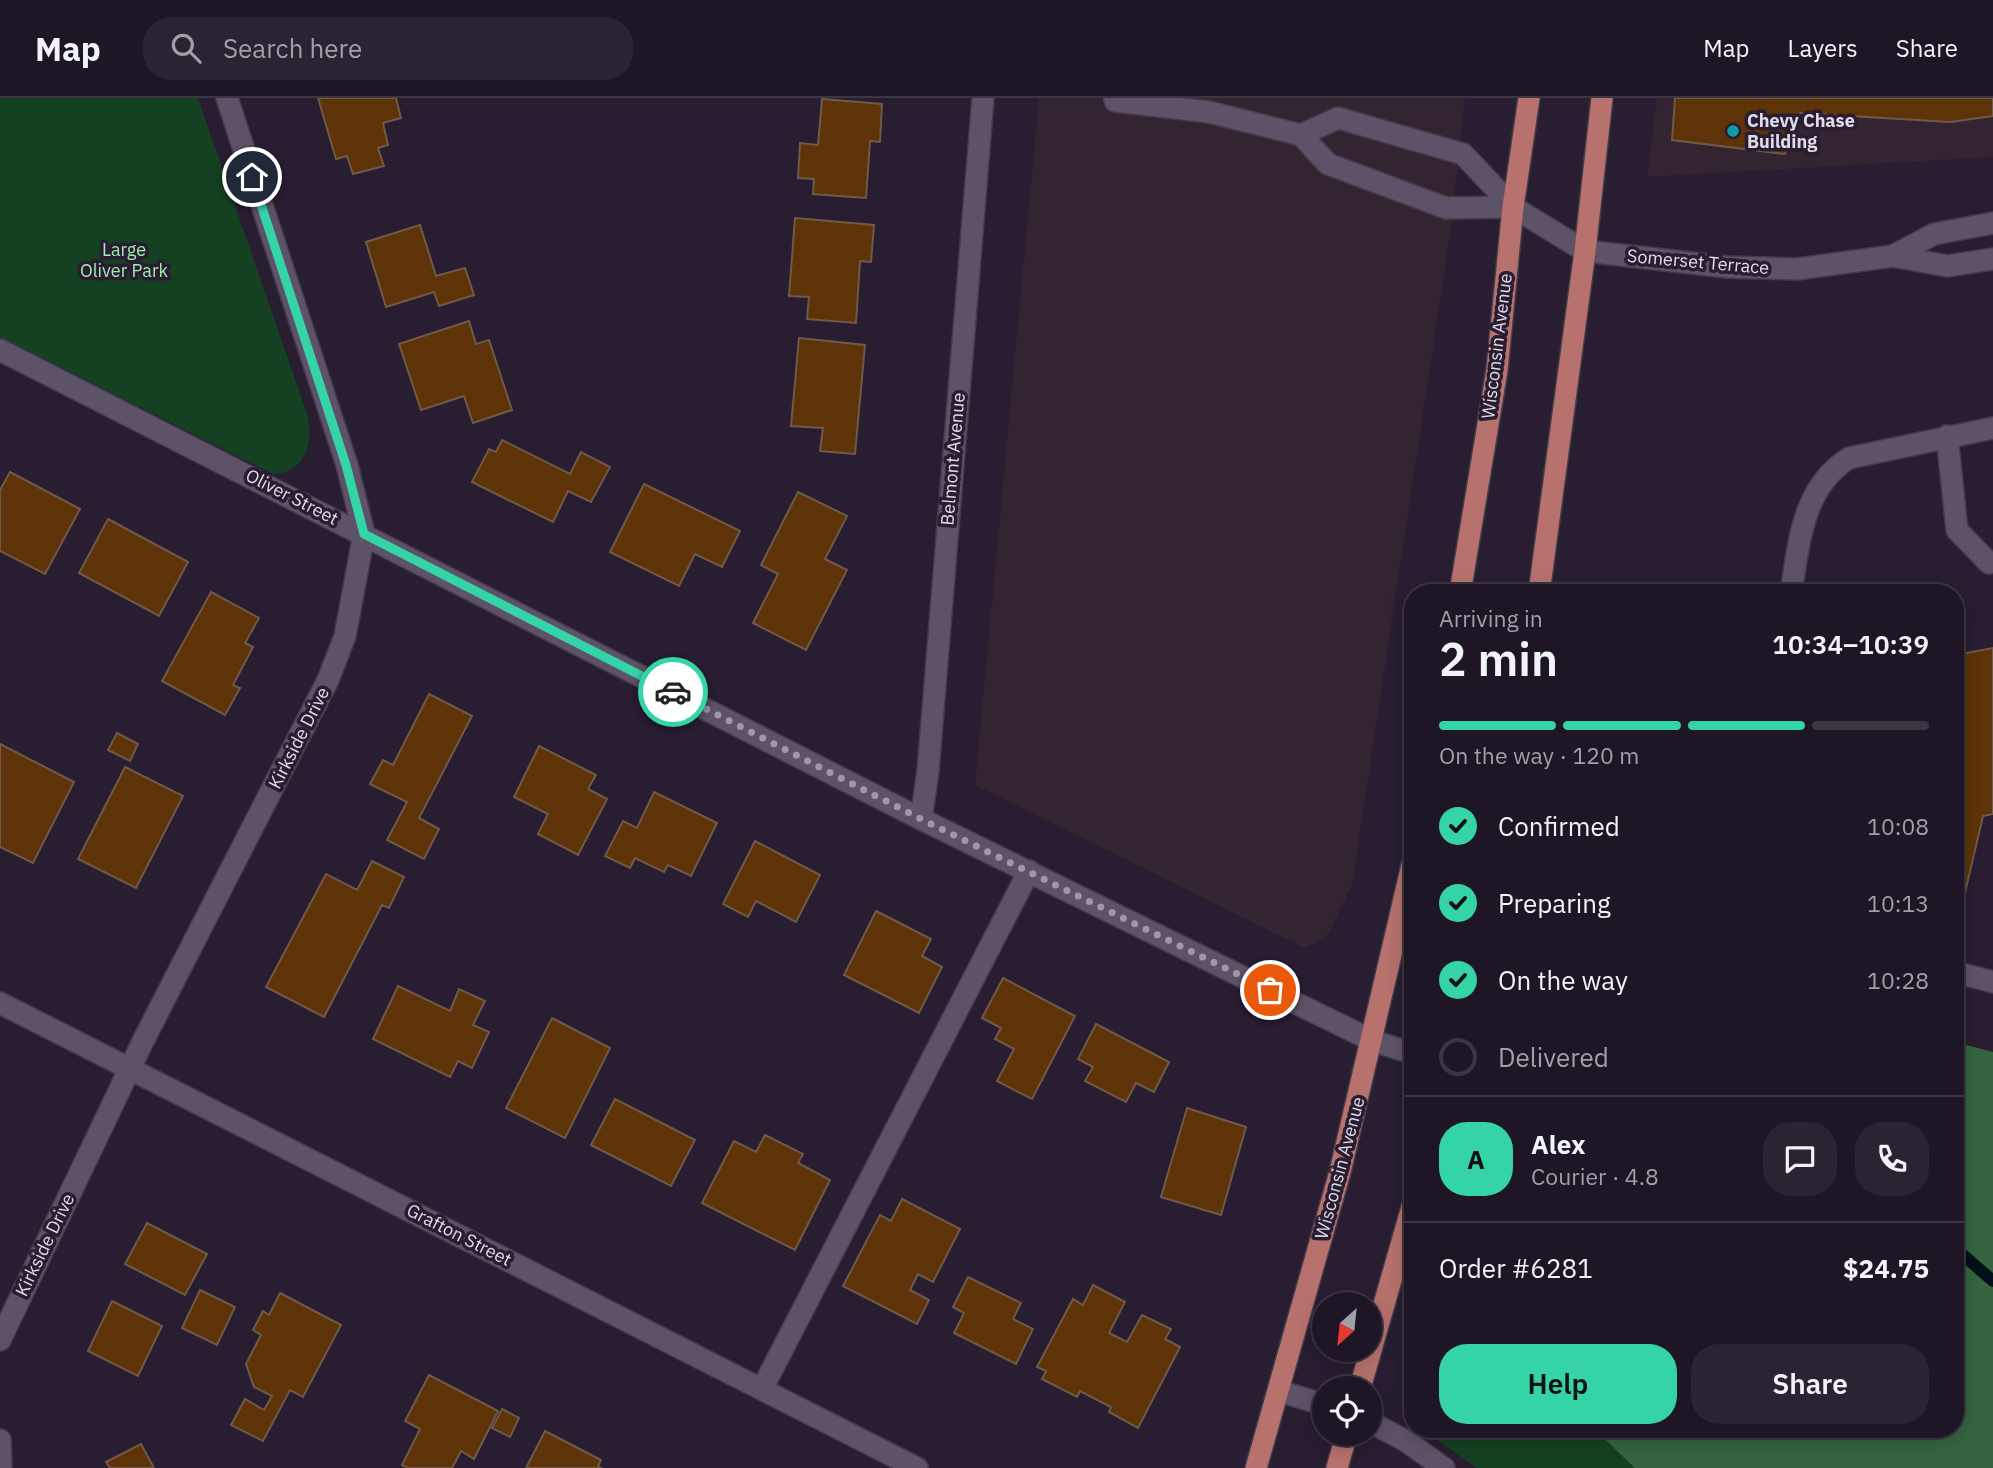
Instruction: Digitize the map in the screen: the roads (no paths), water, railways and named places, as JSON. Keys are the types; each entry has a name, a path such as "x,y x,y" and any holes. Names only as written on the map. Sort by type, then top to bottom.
{"main road":[{"name":"Wisconsin Avenue","path":"1462,584 1497,370 1513,207 1529,98"},
{"path":"1540,584 1585,251 1602,98"},
{"name":"Wisconsin Avenue","path":"1256,1468 1340,1172 1404,900"},
{"path":"1363,1376 1404,1235"},
{"path":"1337,1468 1343,1446"}],"street":[{"name":"Kirkside Drive","path":"0,1340 130,1068 328,680 345,636 364,534 346,465 227,98"},
{"name":"Belmont Avenue","path":"921,819 928,771 983,98"},
{"path":"1115,98 1115,101 1209,112 1301,135 1328,164 1446,208 1513,207"},
{"name":"Somerset Terrace","path":"1301,135 1338,118 1463,154 1513,207 1585,251 1727,267 1797,269 1893,256 1947,266 1993,259"},
{"name":"Somerset Terrace","path":"1893,256 1934,234 1993,223"},
{"name":"Oliver Street","path":"0,350 921,819 1373,1041 1404,1051"},
{"path":"1792,584 1801,529 1811,501 1823,481 1836,467 1849,458 1993,428"},
{"path":"1947,436 1957,530 1989,563"},
{"path":"762,1389 1029,871"},
{"path":"1964,974 1993,982"},
{"name":"Grafton Street","path":"0,1003 917,1468"},
{"path":"1279,1391 1312,1401"},
{"path":"1382,1428 1406,1441 1444,1468"},
{"path":"0,1440 1,1468"}],"waterway":[{"path":"1964,1256 1993,1281"}],"place":[{"name":"Chevy Chase Building","path":"1733,131"}],"park label":[{"name":"Large Oliver Park","path":"124,260"}]}
